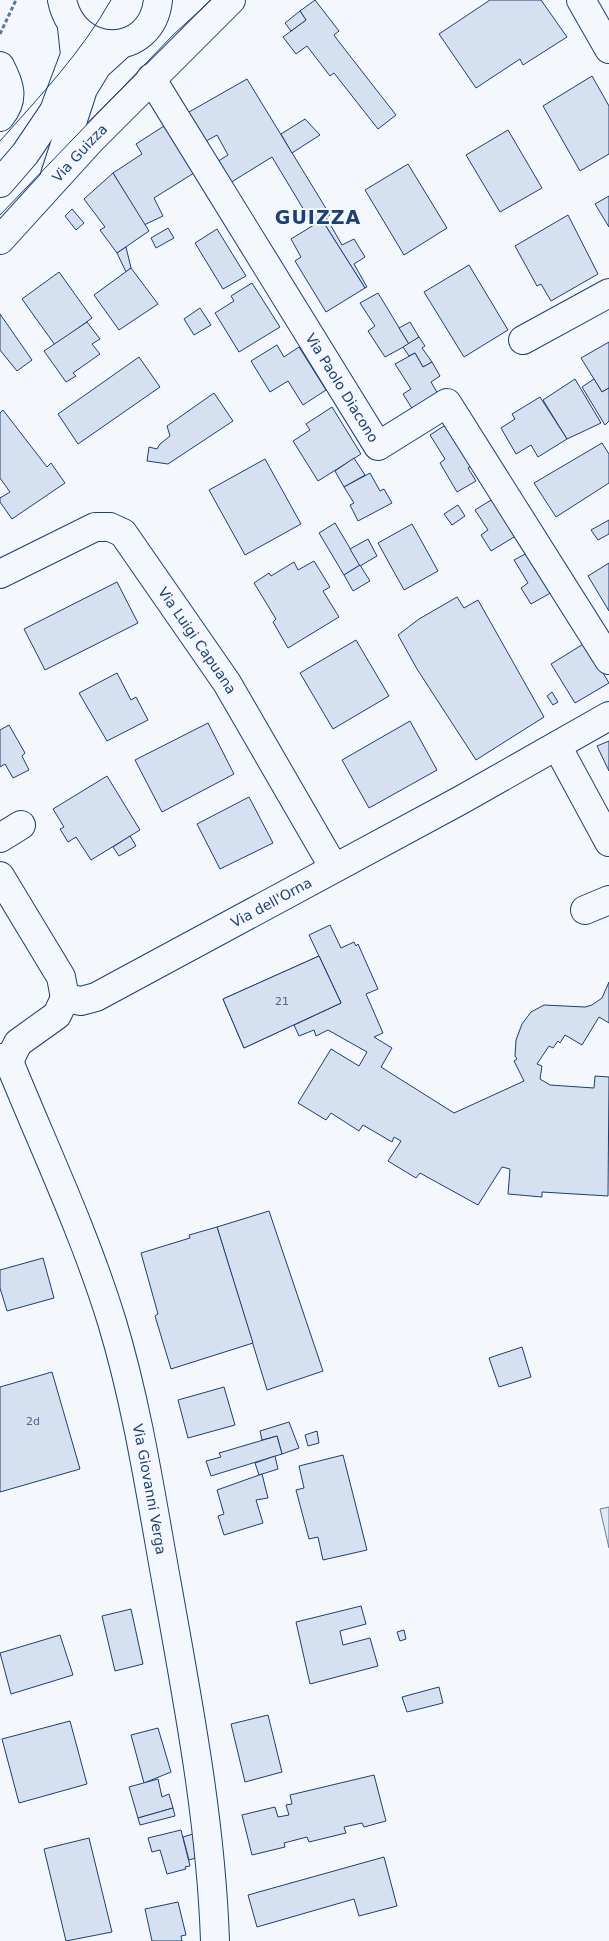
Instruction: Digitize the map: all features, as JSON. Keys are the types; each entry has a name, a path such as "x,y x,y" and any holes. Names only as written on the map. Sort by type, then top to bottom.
{"street":[{"path":"0,182 42,131 54,110 74,55 72,27 65,14 62,0"},
{"path":"54,181 83,89 97,66 128,41 144,31 152,20 158,0"},
{"name":"Via Guizza","path":"0,240 155,73 231,0"},
{"path":"581,0 609,49"},
{"path":"72,27 99,44 145,39 161,46 180,49"},
{"path":"0,66 10,93 5,112"},
{"name":"Via Paolo Diacono","path":"155,73 378,446 447,404 609,660"},
{"path":"524,340 609,292"},
{"name":"Via Luigi Capuana","path":"0,574 95,527 110,527 123,533 227,683 334,868"},
{"name":"Via dell'Orna","path":"65,998 81,1001 96,997 609,716"},
{"path":"557,746 609,842"},
{"path":"0,876 61,977 65,998 58,1015 18,1043 5,1057"},
{"name":"Via Giovanni Verga","path":"5,1057 10,1064 80,1232 109,1313 136,1410 204,1798 213,1883 215,1941"}],"path":[{"path":"0,34 16,0"}],"shaded area":[{"path":"609,1507 609,1548 600,1509"}],"building":[{"path":"315,0 339,31 334,35 336,38 396,115 378,129 334,73 330,76 307,46 296,54 283,37 306,20 300,11"},
{"path":"490,0 541,0 567,37 523,65 520,59 476,88 439,34"},
{"path":"300,11 306,20 291,31 285,23"},
{"path":"592,76 609,106 609,154 580,171 543,106"},
{"path":"247,79 330,215 313,225 272,157 225,186 212,165 228,155 217,135 199,145 182,116"},
{"path":"305,119 320,135 292,153 281,134"},
{"path":"164,126 194,173 154,198 163,216 144,225 113,173 142,154 136,144"},
{"path":"508,130 542,188 500,212 466,155"},
{"path":"408,164 447,228 404,255 365,190"},
{"path":"113,173 149,231 117,253 100,230 105,227 84,199"},
{"path":"609,196 609,227 595,204"},
{"path":"72,209 84,223 76,230 65,216"},
{"path":"568,215 598,274 551,301 541,284 537,286 515,246"},
{"path":"326,217 342,245 354,239 365,257 354,264 367,287 365,288 322,220"},
{"path":"322,220 365,288 326,312 295,261 301,257 291,239"},
{"path":"168,228 174,238 156,248 151,238"},
{"path":"217,229 246,276 223,289 195,243"},
{"path":"126,247 131,268 126,272 117,253"},
{"path":"469,265 508,330 464,357 424,292"},
{"path":"131,268 158,304 119,330 94,295"},
{"path":"59,272 92,318 55,345 22,299"},
{"path":"252,283 280,327 239,352 215,313 234,301 231,296"},
{"path":"378,293 409,344 385,357 368,331 375,326 360,303"},
{"path":"200,308 211,325 194,335 184,319"},
{"path":"0,314 32,360 17,371 0,350"},
{"path":"87,322 100,339 92,344 100,354 73,373 76,376 66,382 44,351"},
{"path":"410,322 419,337 409,344 399,328"},
{"path":"419,337 425,346 422,348 432,362 423,367 415,353 409,356 403,347"},
{"path":"609,342 609,388 602,392 581,358"},
{"path":"277,345 284,357 299,347 326,390 303,405 288,381 270,392 251,361"},
{"path":"415,353 423,367 432,362 440,376 431,382 438,394 413,410 403,394 411,389 395,364"},
{"path":"139,357 160,387 78,444 58,414"},
{"path":"575,379 601,423 567,439 543,400"},
{"path":"594,379 602,392 609,388 609,421 605,425 582,387"},
{"path":"214,393 233,421 168,464 147,461 149,447 157,449 170,436 167,426"},
{"path":"540,397 567,439 538,457 531,445 516,454 501,428 515,419 512,414"},
{"path":"332,407 361,454 318,481 293,441 310,430 306,424"},
{"path":"3,410 47,467 51,463 65,483 12,519 0,502 0,498 10,492 0,478 0,413"},
{"path":"450,422 475,464 468,468 476,481 457,492 440,463 445,459 430,435"},
{"path":"602,443 609,454 609,483 556,517 534,483"},
{"path":"354,458 365,475 344,487 335,471"},
{"path":"265,459 301,524 245,555 209,490"},
{"path":"370,473 380,491 384,489 392,503 358,521 350,505 354,503 344,487"},
{"path":"496,497 519,534 491,551 481,535 488,530 475,510"},
{"path":"458,505 465,516 452,525 444,514"},
{"path":"609,520 609,534 598,540 591,530"},
{"path":"335,523 360,565 344,575 319,533"},
{"path":"412,524 438,571 404,590 378,543"},
{"path":"368,539 377,556 360,566 350,549"},
{"path":"531,551 554,591 531,604 521,588 528,583 514,560"},
{"path":"314,561 330,587 323,591 339,617 288,648 273,622 276,619 254,583 269,573 271,576 294,562 298,570"},
{"path":"609,563 609,611 588,576"},
{"path":"360,565 370,581 353,591 344,575"},
{"path":"117,582 138,623 45,670 24,629"},
{"path":"457,597 464,608 478,600 544,717 476,760 417,669 398,635 419,619"},
{"path":"356,640 389,696 333,729 300,673"},
{"path":"585,643 609,683 575,703 551,664"},
{"path":"117,673 131,700 136,697 148,720 107,741 79,693"},
{"path":"552,692 558,702 553,705 547,696"},
{"path":"410,721 437,770 369,808 342,760"},
{"path":"208,723 234,774 162,812 135,760"},
{"path":"9,725 25,753 22,756 29,770 13,778 5,764 0,767 0,730"},
{"path":"609,741 609,771 597,746"},
{"path":"107,776 140,830 91,860 76,837 68,842 60,829 64,827 53,809"},
{"path":"249,797 273,843 220,869 197,824"},
{"path":"130,836 136,846 119,856 113,847"},
{"path":"330,925 341,948 354,942 356,946 358,944 378,989 366,994 383,1033 374,1037 392,1048 381,1067 454,1113 524,1081 514,1061 517,1059 515,1056 516,1040 522,1024 531,1012 544,1005 585,1007 592,1005 602,998 609,982 609,1023 599,1017 582,1045 565,1035 560,1043 558,1041 553,1048 549,1046 537,1064 542,1066 540,1079 550,1085 594,1088 595,1076 609,1077 608,1196 542,1192 542,1197 508,1194 510,1169 502,1167 478,1205 420,1173 416,1178 388,1161 401,1141 394,1137 392,1142 363,1125 359,1131 331,1113 326,1120 298,1103 331,1049 359,1066 367,1052 328,1030 316,1036 314,1030 299,1036 294,1025 341,1003 309,935"},
{"path":"319,956 341,1003 244,1048 223,999"},
{"path":"319,956 341,1003 244,1048 223,999"},
{"path":"269,1211 323,1371 267,1390 217,1227"},
{"path":"217,1227 253,1343 171,1369 155,1316 158,1314 141,1253 190,1238 189,1235"},
{"path":"43,1258 54,1298 7,1311 0,1288 0,1270"},
{"path":"522,1347 531,1377 499,1387 489,1358"},
{"path":"52,1372 80,1469 0,1492 0,1387"},
{"path":"224,1387 235,1425 188,1438 178,1400"},
{"path":"289,1422 299,1448 282,1454 277,1436 262,1440 260,1431"},
{"path":"317,1431 319,1443 308,1446 305,1435"},
{"path":"277,1436 282,1454 211,1476 206,1461 221,1457 219,1453"},
{"path":"343,1455 367,1550 323,1560 318,1537 309,1539 296,1490 304,1488 299,1466"},
{"path":"275,1456 278,1469 259,1475 255,1463"},
{"path":"262,1474 268,1498 256,1500 263,1523 224,1535 218,1516 224,1514 217,1490"},
{"path":"361,1606 366,1624 340,1631 343,1645 370,1638 378,1666 310,1684 296,1622"},
{"path":"131,1609 143,1664 115,1671 102,1616"},
{"path":"404,1630 406,1639 400,1641 397,1632"},
{"path":"60,1635 73,1675 11,1694 0,1653"},
{"path":"439,1687 443,1703 407,1712 402,1697"},
{"path":"268,1715 282,1772 245,1782 231,1724"},
{"path":"70,1721 87,1784 19,1803 2,1739"},
{"path":"158,1728 171,1772 144,1783 131,1735"},
{"path":"374,1775 386,1821 364,1827 362,1823 344,1827 346,1833 309,1842 307,1837 284,1843 285,1847 252,1855 242,1815 275,1807 278,1817 289,1815 286,1805 292,1804 290,1795"},
{"path":"158,1779 162,1797 169,1794 173,1808 138,1818 129,1787"},
{"path":"173,1808 175,1816 140,1825 138,1818"},
{"path":"181,1830 190,1866 185,1867 186,1869 167,1874 160,1850 152,1852 148,1838"},
{"path":"193,1834 199,1857 189,1860 183,1837"},
{"path":"89,1838 112,1932 66,1941 44,1849"},
{"path":"384,1857 397,1906 359,1916 354,1899 257,1927 248,1895"},
{"path":"178,1902 186,1935 181,1936 182,1941 152,1941 145,1909"}],"tram line":[{"path":"0,141 45,91 73,56 111,0"},
{"path":"0,215 173,35 211,0"}],"district":[{"name":"GUIZZA","path":"318,217"}]}
